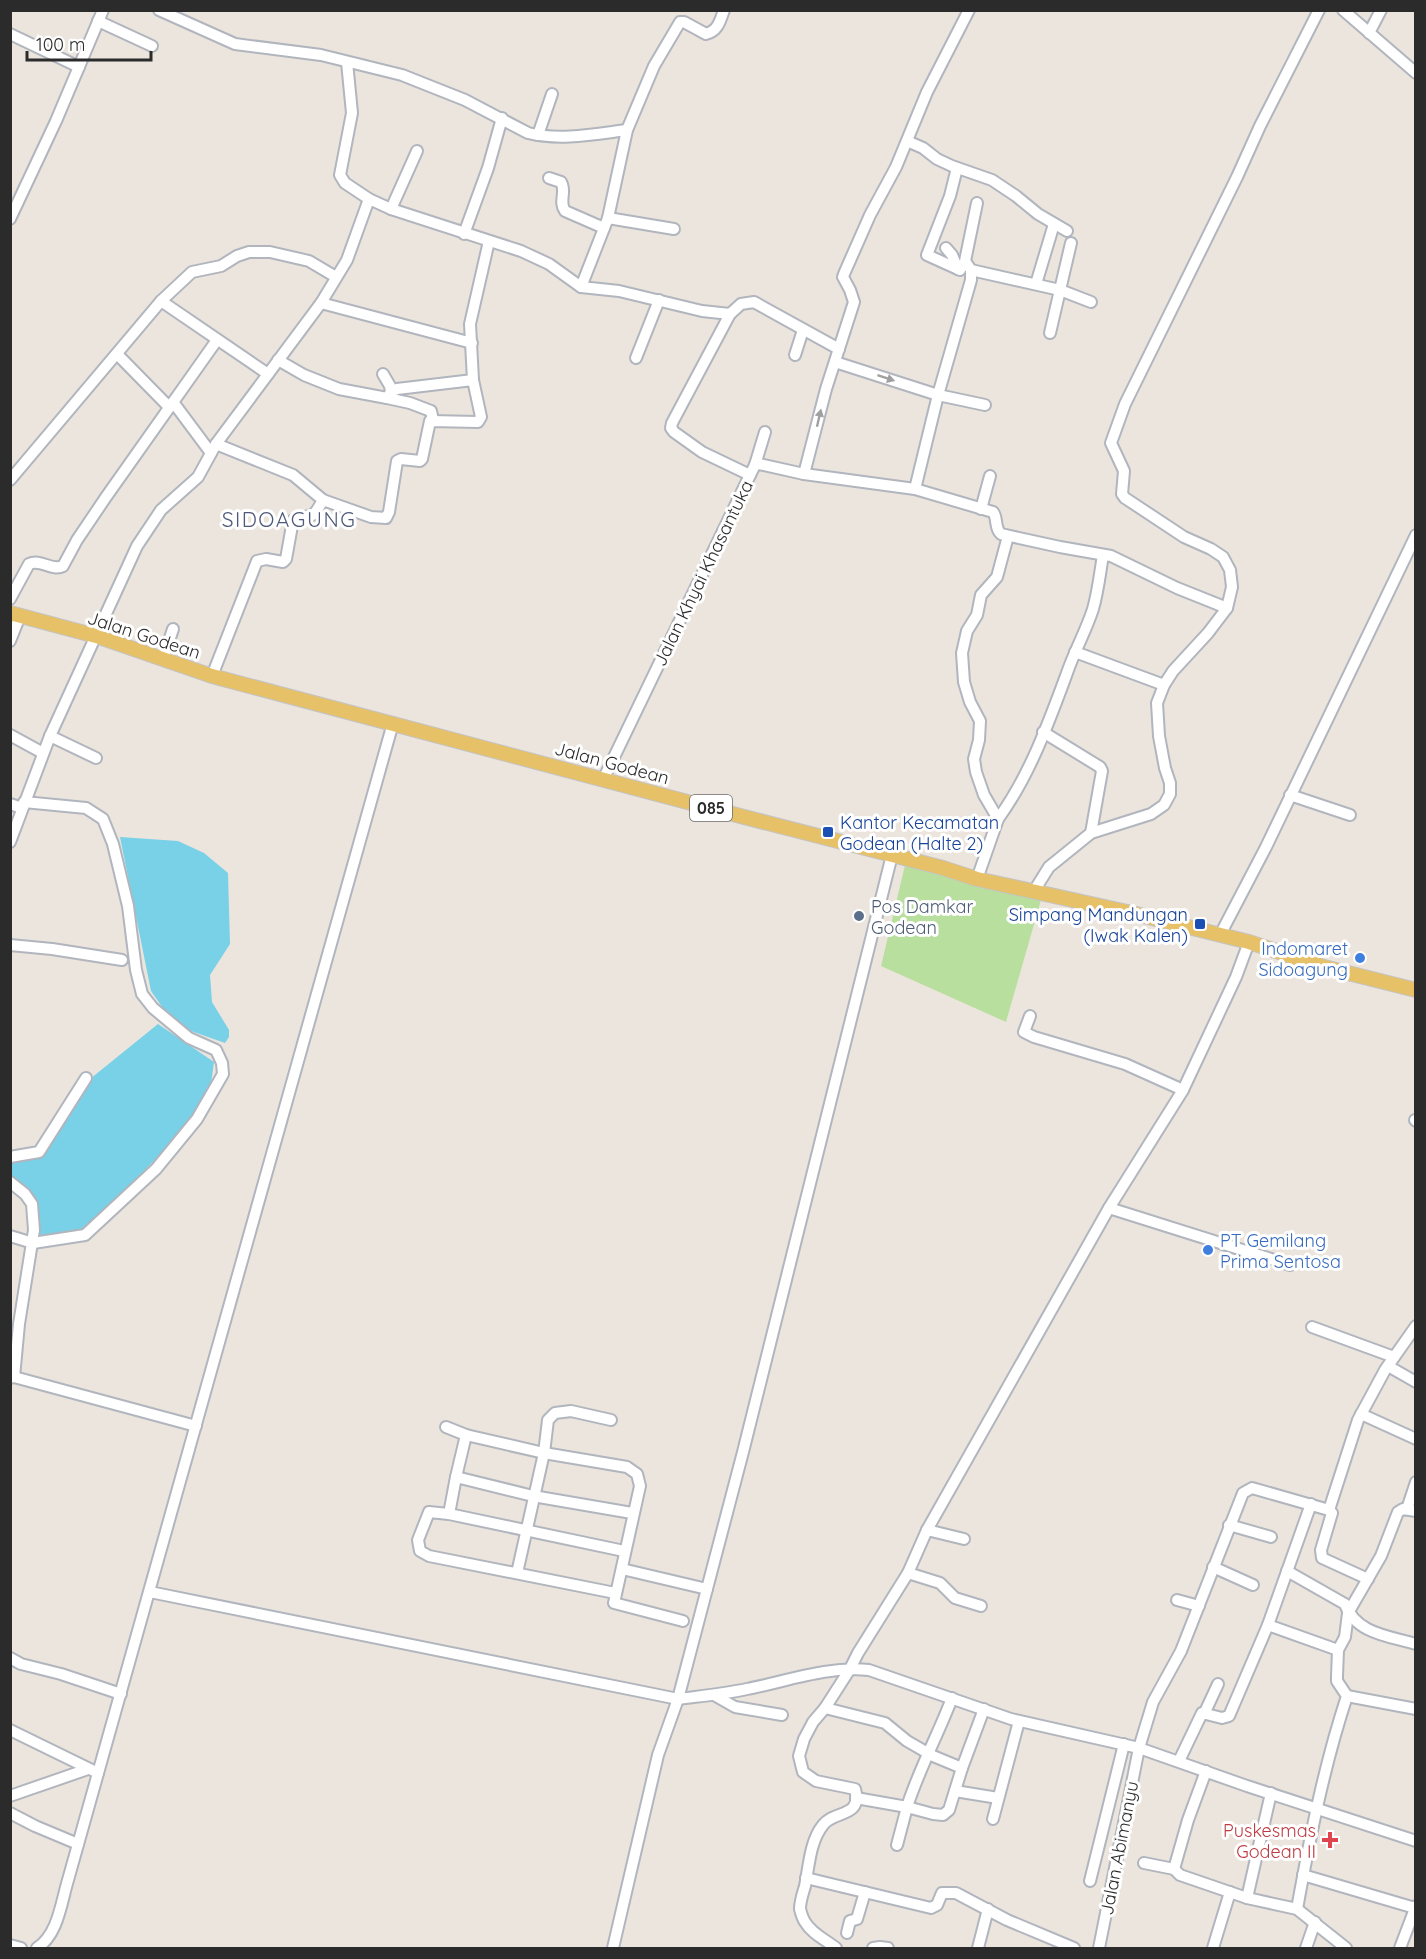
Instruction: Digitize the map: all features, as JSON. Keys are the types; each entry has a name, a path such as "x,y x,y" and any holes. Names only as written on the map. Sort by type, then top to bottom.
{"main road":[{"name":"Jalan Godean","path":"15,614 96,636 212,676 943,868 977,879 1249,942 1324,967 1416,990"}],"street":[{"path":"159,10 235,44 321,55 402,75 465,100 528,133 578,135 627,130"},
{"path":"581,287 606,223 627,130 654,66 678,24 684,22 706,34 718,27 724,10"},
{"path":"804,474 854,302 843,277 844,274 870,215 896,167 927,92 969,10"},
{"path":"1034,891 1049,867 1091,833 1150,814 1164,805 1168,797 1170,783 1165,768 1157,720 1157,703 1164,685 1179,664 1208,633 1227,608 1232,587 1230,570 1223,557 1184,537 1125,498 1122,494 1124,471 1111,446 1125,404 1319,10"},
{"path":"1343,10 1416,73"},
{"path":"1369,33 1381,10"},
{"path":"10,219 56,121 100,16 152,46"},
{"path":"10,34 79,67"},
{"path":"347,62 352,113 340,176 345,183 369,199 391,209 520,251 549,264 581,287 619,291 702,311 730,314"},
{"path":"538,135 552,94"},
{"path":"464,234 488,168 502,118"},
{"path":"907,141 923,148 938,159 997,184 1053,225 1067,231"},
{"path":"391,209 417,151"},
{"path":"957,168 950,196 927,255 958,269 1036,284 1091,302"},
{"path":"549,178 561,182 564,186 561,202 565,211 606,223 674,229"},
{"path":"10,842 50,736 137,546 161,510 198,477 213,449 321,303 347,260 369,199"},
{"path":"915,489 971,272 964,261 977,203"},
{"path":"1036,284 1053,225"},
{"path":"117,354 213,449 293,475 323,500 371,517 386,518 389,512 396,461 401,459 420,461 422,459 428,423 433,420 478,422 482,414 473,380 470,324 489,241"},
{"path":"1050,333 1071,243"},
{"path":"946,248 958,269"},
{"path":"10,480 161,301 192,272 221,266 249,252 270,252 309,261 336,277"},
{"path":"636,358 659,300"},
{"path":"161,301 268,374"},
{"path":"765,432 753,470 702,452 671,428 730,314 741,304 754,302 839,349"},
{"path":"321,303 472,343"},
{"path":"795,355 803,330"},
{"path":"10,599 32,562 36,561 57,569 63,566 77,540 218,340"},
{"path":"278,360 304,375 339,389 389,395 431,411 433,420"},
{"path":"835,362 938,395 985,405"},
{"path":"383,374 390,386 389,395"},
{"path":"389,395 397,389 473,380"},
{"name":"Jalan Khyai Khasantuka","path":"603,780 753,470 762,464 804,474 915,489 981,509"},
{"path":"990,476 981,509 994,513 998,531 1008,536 1111,556 1177,588 1227,608"},
{"path":"212,676 257,561 266,558 283,562 286,559 293,520 309,518 318,510 323,500"},
{"path":"1220,935 1266,847 1416,535"},
{"path":"998,819 984,795 976,771 974,759 979,740 980,721 970,702 964,682 962,653 967,631 977,615 981,595 997,577 1008,536"},
{"path":"977,879 998,819 1008,806 1031,763 1056,704 1092,611 1103,555"},
{"path":"10,641 15,614"},
{"path":"163,659 173,628"},
{"path":"1075,652 1164,685"},
{"path":"37,1948 47,1942 53,1931 78,1844 93,1771 121,1694 393,723"},
{"path":"1043,732 1100,766 1102,771 1091,833"},
{"path":"10,735 43,753"},
{"path":"50,736 96,758"},
{"path":"1290,795 1350,815"},
{"path":"10,804 87,808 104,819 113,844 128,906 136,970 142,994 153,1008 189,1038 216,1050 222,1063 223,1074 197,1119 156,1169 85,1235 33,1243 10,1236"},
{"path":"613,1948 658,1755 678,1699 743,1452 892,855"},
{"path":"836,1948 813,1932 804,1921 800,1910 817,1832 825,1822 850,1811 856,1803 855,1789 816,1781 803,1772 799,1756 804,1739 813,1722 825,1708 850,1669 908,1573 927,1530 1110,1208 1183,1090 1236,977 1249,942"},
{"path":"10,945 122,960"},
{"path":"1030,1016 1024,1032 1034,1037 1125,1064 1183,1090"},
{"path":"10,1157 39,1152 86,1078"},
{"path":"10,1182 25,1194 32,1204 33,1243 15,1323 12,1378 196,1426"},
{"path":"1110,1208 1290,1265"},
{"path":"1368,1579 1322,1558 1321,1550 1332,1513 1329,1510 1361,1414 1391,1361 1416,1326"},
{"path":"1312,1327 1391,1361 1416,1382"},
{"path":"517,1573 544,1453 548,1420 555,1413 571,1411 611,1420"},
{"path":"1361,1414 1416,1439"},
{"path":"446,1428 466,1435 544,1453 627,1467 637,1474 640,1486 614,1603 683,1621"},
{"path":"449,1514 466,1435"},
{"path":"456,1477 533,1496 633,1513"},
{"path":"1416,1482 1412,1510 1403,1509 1398,1512 1381,1556 1348,1613 1345,1637 1338,1650 1337,1681 1347,1696 1416,1708"},
{"name":"Jalan Abimanyu","path":"1099,1948 1139,1748 1153,1702 1181,1651 1243,1492 1252,1488 1329,1510"},
{"path":"1205,1712 1222,1718 1229,1716 1268,1625 1311,1504"},
{"path":"615,1593 429,1556 420,1551 418,1540 429,1512 449,1514 624,1551"},
{"path":"1229,1524 1271,1537"},
{"path":"927,1530 964,1539"},
{"path":"1213,1567 1253,1585"},
{"path":"622,1569 707,1589"},
{"path":"1287,1571 1345,1604 1348,1613 1357,1623 1371,1632 1416,1644"},
{"path":"908,1573 940,1583 955,1598 981,1606"},
{"path":"150,1592 678,1699 714,1695 825,1671 869,1670 1019,1721 1139,1748 1416,1841"},
{"path":"1177,1600 1199,1606"},
{"path":"1268,1625 1338,1650"},
{"path":"10,1658 21,1664 61,1674 121,1694"},
{"path":"1179,1761 1218,1684"},
{"path":"714,1695 735,1707 783,1715"},
{"path":"1297,1909 1316,1808 1333,1737 1347,1696"},
{"path":"897,1845 907,1807 952,1698"},
{"path":"825,1708 885,1723 928,1753 962,1768"},
{"path":"856,1798 943,1815 949,1810 984,1709"},
{"path":"993,1819 1019,1721"},
{"path":"10,1730 93,1771"},
{"path":"1090,1881 1124,1744"},
{"path":"10,1796 93,1771"},
{"path":"1174,1869 1188,1820 1206,1771"},
{"path":"955,1791 998,1798"},
{"path":"1247,1898 1271,1793"},
{"path":"10,1813 78,1844"},
{"path":"1144,1863 1174,1869 1180,1875 1247,1898 1297,1909 1346,1948"},
{"path":"1303,1875 1415,1907 1400,1948"},
{"path":"806,1878 931,1908 937,1905 942,1893 956,1893 1006,1920 1074,1948"},
{"path":"847,1933 850,1921 857,1919 859,1915 865,1892"},
{"path":"1212,1948 1230,1892"},
{"path":"978,1948 988,1909"},
{"path":"1306,1948 1315,1922"},
{"path":"10,1945 21,1948"},
{"path":"873,1948 888,1948"}],"green space":[{"path":"905,865 1041,900 1006,1022 881,966"}],"water":[{"path":"120,837 178,841 204,853 228,873 230,944 210,975 212,1002 229,1030 229,1037 225,1043 188,1030 165,1011 151,991"},
{"path":"158,1024 214,1062 211,1084 187,1127 83,1233 39,1239 37,1202 28,1190 11,1176 10,1163 33,1158 47,1151 75,1099 90,1079"}],"place":[{"name":"Kantor Kecamatan Godean (Halte 2)","path":"828,832"},
{"name":"Pos Damkar Godean","path":"859,916"},
{"name":"Simpang Mandungan (Iwak Kalen)","path":"1200,924"},
{"name":"Indomaret Sidoagung","path":"1360,958"},
{"name":"PT Gemilang Prima Sentosa","path":"1208,1250"},
{"name":"Puskesmas Godean II","path":"1330,1840"}],"district":[{"name":"SIDOAGUNG","path":"289,519"}]}
